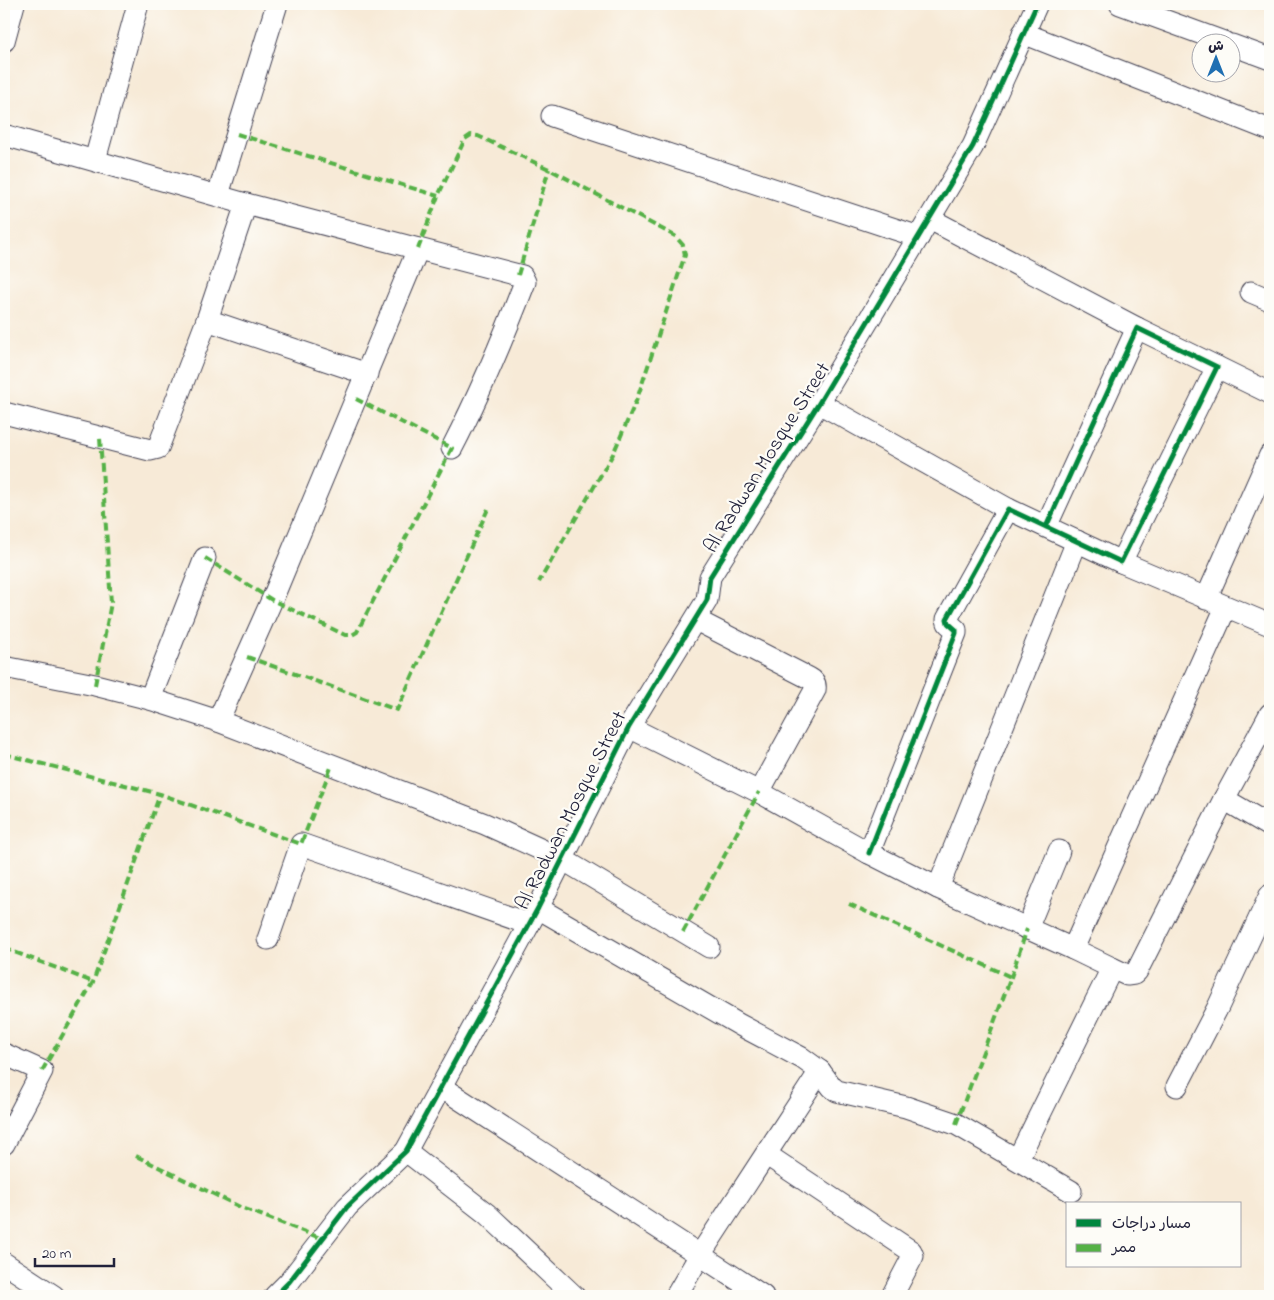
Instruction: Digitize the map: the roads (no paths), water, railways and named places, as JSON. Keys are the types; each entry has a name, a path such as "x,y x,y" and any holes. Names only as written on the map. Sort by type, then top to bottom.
{"street":[{"path":"4,40 14,4"},
{"path":"94,160 138,4"},
{"path":"218,195 277,4"},
{"name":"Al Radwan Mosque Street","path":"275,1296 289,1282 347,1207 406,1151 534,916 629,727 709,596 708,586 710,577 819,403 973,146 1036,4"},
{"path":"1120,4 1197,32"},
{"path":"1024,33 1270,130"},
{"path":"1242,49 1270,59"},
{"path":"552,116 925,228 1270,393"},
{"path":"4,135 246,204 518,275 524,279 525,282 501,344 476,401 452,448"},
{"path":"4,413 150,450 158,448 206,320 246,204"},
{"path":"218,721 272,600 418,249"},
{"path":"1251,292 1270,300"},
{"path":"206,320 367,374"},
{"path":"1046,527 1137,328"},
{"path":"1121,562 1217,368"},
{"path":"819,403 1008,509 1121,562 1270,625"},
{"path":"1206,599 1270,455"},
{"path":"869,853 956,633 956,630 947,622 947,619 1008,509"},
{"path":"938,888 1077,541"},
{"path":"150,699 205,558"},
{"path":"1073,949 1226,607"},
{"path":"696,620 809,678 816,685 760,792"},
{"path":"4,667 94,685 150,699 218,721 485,824 562,859 709,947"},
{"path":"629,727 760,792 869,853 938,888 1130,975 1137,972 1270,714"},
{"path":"1224,800 1270,826"},
{"path":"268,939 301,844 534,916 802,1058 820,1071 832,1088 906,1107 956,1124 1071,1191"},
{"path":"1027,929 1059,851"},
{"path":"1177,1086 1218,1007 1270,895"},
{"path":"1018,1159 1112,968"},
{"path":"4,1054 42,1071 4,1144"},
{"path":"676,1296 700,1255 820,1071"},
{"path":"441,1087 763,1296"},
{"path":"406,1151 487,1214 574,1296"},
{"path":"767,1155 913,1253 912,1259 892,1296"},
{"path":"4,1263 54,1296"}]}
